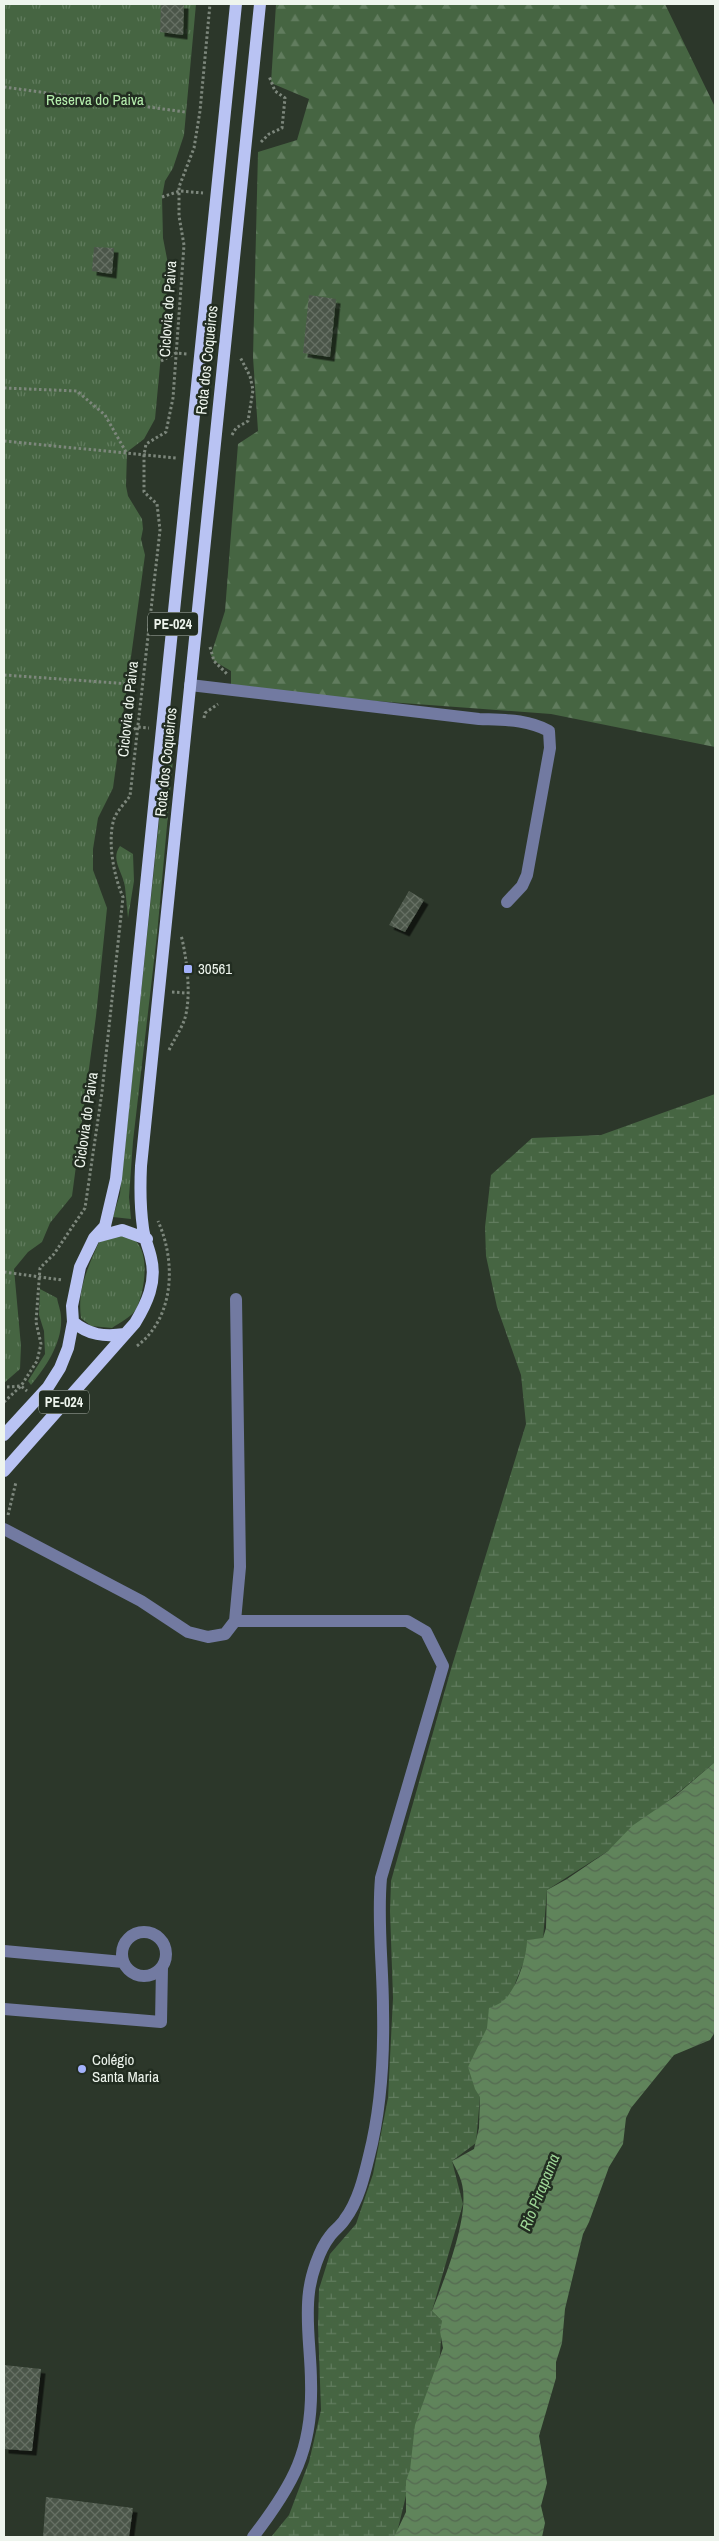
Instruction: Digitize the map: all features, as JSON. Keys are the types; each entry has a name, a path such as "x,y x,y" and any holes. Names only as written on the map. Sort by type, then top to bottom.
{"main road":[{"name":"Rota dos Coqueiros","path":"4,1435 48,1387 60,1368 68,1348 73,1322 72,1306 80,1267 94,1238 105,1226 116,1179 191,460 236,4"},
{"name":"Rota dos Coqueiros","path":"4,1471 125,1334 147,1304 152,1283 152,1260 143,1230 140,1200 141,1166 260,4"},
{"path":"94,1238 122,1230 146,1239"},
{"path":"73,1322 94,1334 108,1337 125,1334"}],"street":[{"path":"190,685 479,719 521,721 537,724 550,731 550,748 527,875 522,886 507,902"},
{"path":"4,1529 141,1601 188,1632 208,1638 225,1634 235,1621 240,1568 236,1299"},
{"path":"235,1621 407,1621 426,1632 443,1666 381,1878 378,1904 382,2034 379,2107 370,2156 356,2198 345,2220 330,2235 322,2247 309,2290 307,2323 311,2383 310,2423 299,2467 284,2497 253,2537"},
{"path":"4,2009 161,2022 162,1967 165,1961 165,1947 162,1940 151,1932 136,1933 130,1936 122,1948 123,1962 126,1968 137,1976 151,1975 162,1967"},
{"path":"4,1951 123,1962"}],"path":[{"name":"Ciclovia do Paiva","path":"37,1277 40,1268 54,1254 85,1208 102,1092 123,897 114,877 112,854 114,819 130,796 160,530 157,504 144,492 144,455 146,444 166,432 173,398 184,245 179,216 180,190 194,148 199,120 210,4"},
{"path":"4,88 185,112"},
{"path":"162,197 180,190 216,195"},
{"path":"4,388 77,390 105,415 126,452"},
{"path":"4,440 191,460"},
{"path":"4,676 130,684"},
{"path":"4,1272 78,1283"},
{"path":"4,1402 21,1386 37,1361 40,1344 36,1322 37,1277"}],"green space":[{"name":"Reserva do Paiva","path":"4,4 196,4 184,135 173,168 165,181 162,197 163,238 169,269 155,419 144,439 127,452 126,486 128,496 142,519 141,539 145,555 113,788 98,818 93,849 93,870 107,908 96,1016 72,1196 50,1223 42,1242 28,1252 14,1269 21,1346 20,1369 4,1383"},
{"path":"276,4 665,4 715,107 715,747 551,714 242,691 231,684 231,671 214,661 211,655 225,611 238,444 258,431 253,357 258,152 297,140 309,99 271,83"},
{"path":"168,735 175,738 157,935 133,1141 129,1197 131,1219 113,1217 120,1194"},
{"path":"120,846 133,854 134,881 128,918 125,887 116,856"},
{"path":"715,1094 715,1762 608,1851 547,1890 543,1939 527,1940 527,1954 516,1981 480,2097 476,2143 452,2161 463,2204 432,2311 442,2321 440,2355 396,2537 271,2537 289,2515 309,2462 321,2410 318,2326 319,2289 330,2254 356,2224 373,2174 388,2098 393,1998 390,1911 391,1881 451,1669 526,1424 521,1375 497,1307 486,1256 485,1227 491,1175 532,1138 601,1135"},
{"path":"115,1235 130,1237 137,1242 141,1250 145,1270 142,1292 136,1309 126,1319 112,1328 91,1326 81,1318 80,1308 84,1279 99,1242"},
{"path":"40,1289 57,1298 61,1315 61,1326 52,1354 31,1385 28,1381 45,1354 44,1331 39,1315"}],"water":[{"name":"Rio Pirapama","path":"715,1762 715,2032 710,2040 674,2055 631,2108 626,2118 623,2144 609,2167 583,2234 565,2309 562,2343 556,2362 556,2378 539,2436 547,2483 541,2506 545,2523 542,2537 394,2537 406,2512 406,2481 410,2470 415,2425 443,2348 440,2331 442,2321 432,2311 454,2252 462,2219 463,2204 462,2182 452,2161 474,2149 479,2128 480,2097 475,2089 468,2067 487,2028 489,2008 502,2001 513,1988 523,1963 527,1940 543,1938 546,1928 547,1890 567,1879 608,1851 632,1826 674,1797"}],"building":[{"path":"161,4 184,4 183,35 160,32"},
{"path":"94,247 114,248 112,274 92,271"},
{"path":"309,295 336,299 330,357 303,353"},
{"path":"409,891 424,900 405,932 389,925"},
{"path":"4,2365 41,2369 32,2451 4,2449"},
{"path":"46,2497 133,2508 129,2537 43,2537"}],"place":[{"name":"30561","path":"188,969"},
{"name":"Colégio Santa Maria","path":"82,2069"}]}
